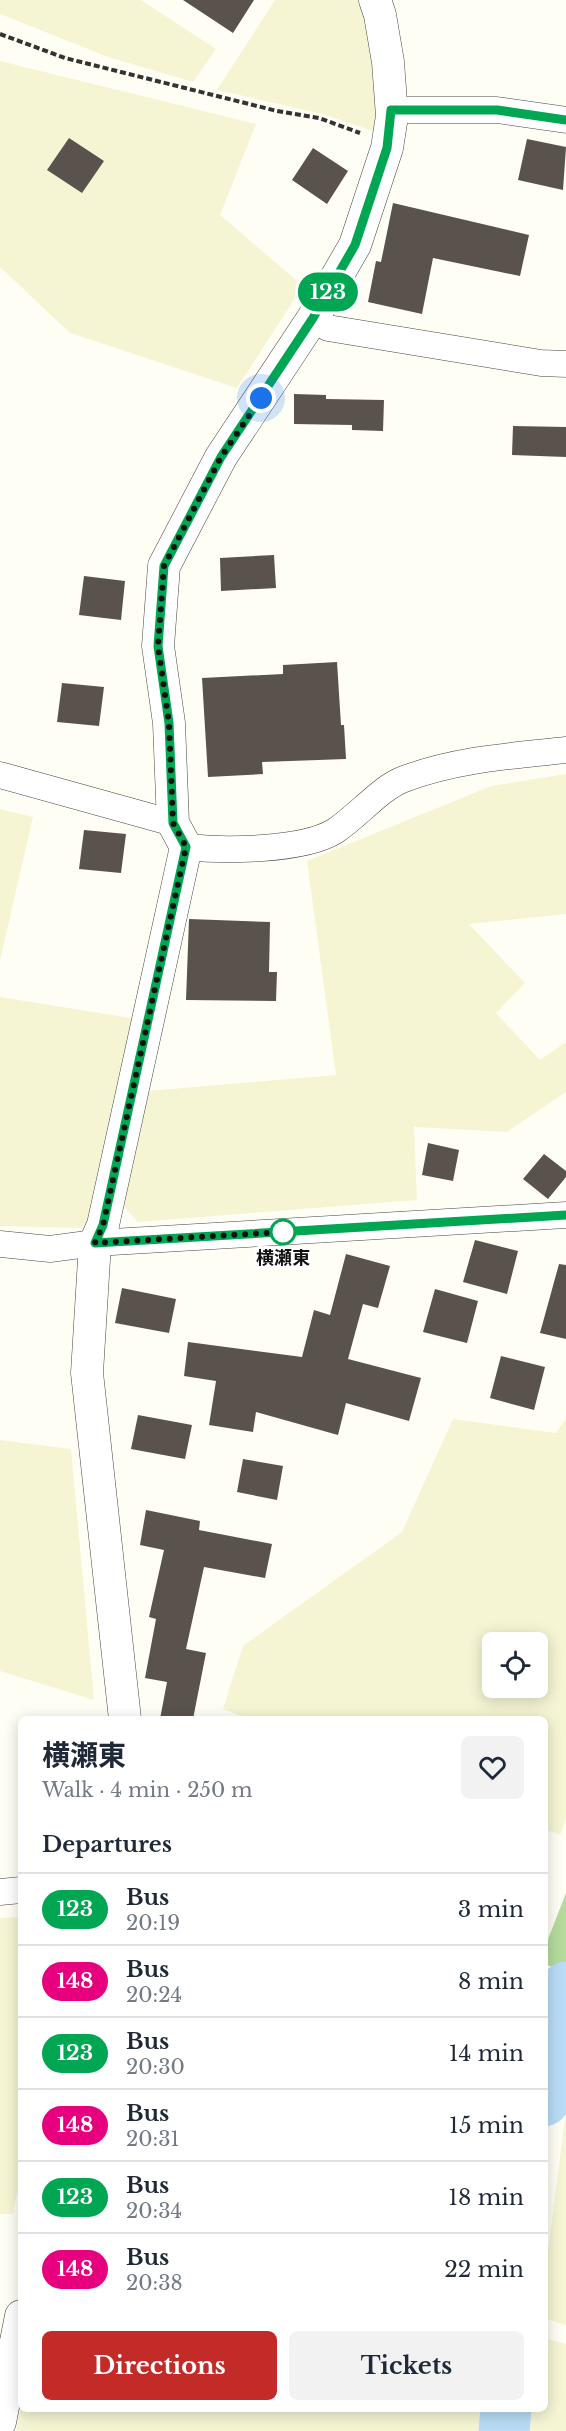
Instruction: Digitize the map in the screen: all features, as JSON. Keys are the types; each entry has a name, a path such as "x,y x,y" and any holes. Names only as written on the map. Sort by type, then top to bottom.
{"street":[{"path":"125,1716 87,1373 95,1243 103,1225 180,835 169,723 158,646 164,566 221,457 313,318 355,245 387,142 391,110 388,62 380,15 375,0"},
{"path":"391,110 497,110 566,120"},
{"path":"313,318 328,328 541,363 566,363"},
{"path":"0,775 180,835 214,850 297,844 333,833 402,780 460,762 566,750"},
{"path":"0,1244 50,1249 95,1243 566,1215"},
{"path":"0,1892 18,1890"},
{"path":"0,2422 18,2331"}],"path":[{"path":"0,34 65,58 277,111 319,118 387,142"}],"green space":[{"path":"0,0 141,0 216,49 193,82 108,57 0,14"},
{"path":"275,0 358,0 372,40 378,113 375,132 323,114 217,90"},
{"path":"0,61 256,124 220,215 303,286 237,388 70,333 0,267"},
{"path":"566,774 566,914 469,924 525,983 496,1013 540,1060 566,1042 566,1092 507,1132 414,1127 417,1200 138,1222 119,1201 148,1091 336,1075 307,861 491,786"},
{"path":"0,809 33,817 0,961"},
{"path":"0,997 137,1019 89,1220 81,1228 0,1226"},
{"path":"566,1418 566,1819 560,1835 548,1830 548,1716 241,1716 223,1709 243,1646 402,1532 453,1419 556,1433"},
{"path":"0,1440 71,1449 94,1700 0,1671"},
{"path":"566,1893 566,1973 548,1965 548,1939"},
{"path":"18,1917 18,2188 13,2214 0,2214 0,1918"},
{"path":"566,2111 566,2325 548,2319 548,2251"},
{"path":"548,2339 566,2344 566,2431 526,2431 528,2412 548,2412"},
{"path":"20,2412 483,2412 482,2431 16,2431"}],"building":[{"path":"183,0 254,0 233,33"},
{"path":"69,138 104,161 82,193 47,170"},
{"path":"527,139 566,147 563,190 518,180"},
{"path":"313,148 348,171 327,204 292,180"},
{"path":"393,203 529,235 520,276 433,258 422,314 368,302 376,261 381,262"},
{"path":"294,394 326,395 326,399 384,400 383,431 352,430 352,425 294,424"},
{"path":"513,426 566,427 566,457 512,455"},
{"path":"274,555 276,588 221,591 220,558"},
{"path":"84,576 125,581 121,620 79,615"},
{"path":"337,662 341,725 344,725 346,759 262,762 263,774 208,777 202,678 283,674 283,665"},
{"path":"62,683 104,687 99,726 57,722"},
{"path":"84,830 126,834 121,873 79,869"},
{"path":"189,919 270,922 269,972 277,972 276,1001 186,1000"},
{"path":"428,1143 459,1150 453,1181 422,1175"},
{"path":"544,1154 566,1171 566,1177 548,1199 523,1179"},
{"path":"475,1240 518,1251 507,1294 463,1282"},
{"path":"346,1254 390,1266 378,1308 363,1304 348,1359 421,1378 409,1421 346,1403 338,1435 256,1412 253,1432 209,1425 216,1381 184,1376 188,1342 302,1357 314,1310 330,1315"},
{"path":"559,1264 566,1265 566,1339 540,1333"},
{"path":"122,1288 176,1299 169,1333 115,1323"},
{"path":"435,1289 478,1301 467,1343 423,1332"},
{"path":"501,1356 545,1367 534,1410 490,1398"},
{"path":"138,1415 192,1425 185,1459 131,1449"},
{"path":"243,1459 283,1466 277,1500 237,1492"},
{"path":"146,1510 200,1521 199,1530 272,1544 265,1578 204,1567 186,1649 206,1653 194,1716 161,1716 167,1682 145,1678 156,1619 149,1617 164,1550 140,1545"}],"waterway":[{"path":"548,2080 566,1987"},
{"path":"504,2431 506,2412"}],"bus line":[{"name":"123","path":"566,120 497,110 391,110 387,148 355,245 313,318 221,457 164,566 158,646 169,723 173,823 186,847 103,1225 95,1243 566,1215"}],"place":[{"name":"横瀬東","path":"283,1232"}],"route":[{"path":"261,398 221,457 164,566 158,646 169,723 173,823 186,847 103,1225 95,1243 283,1232"}]}
